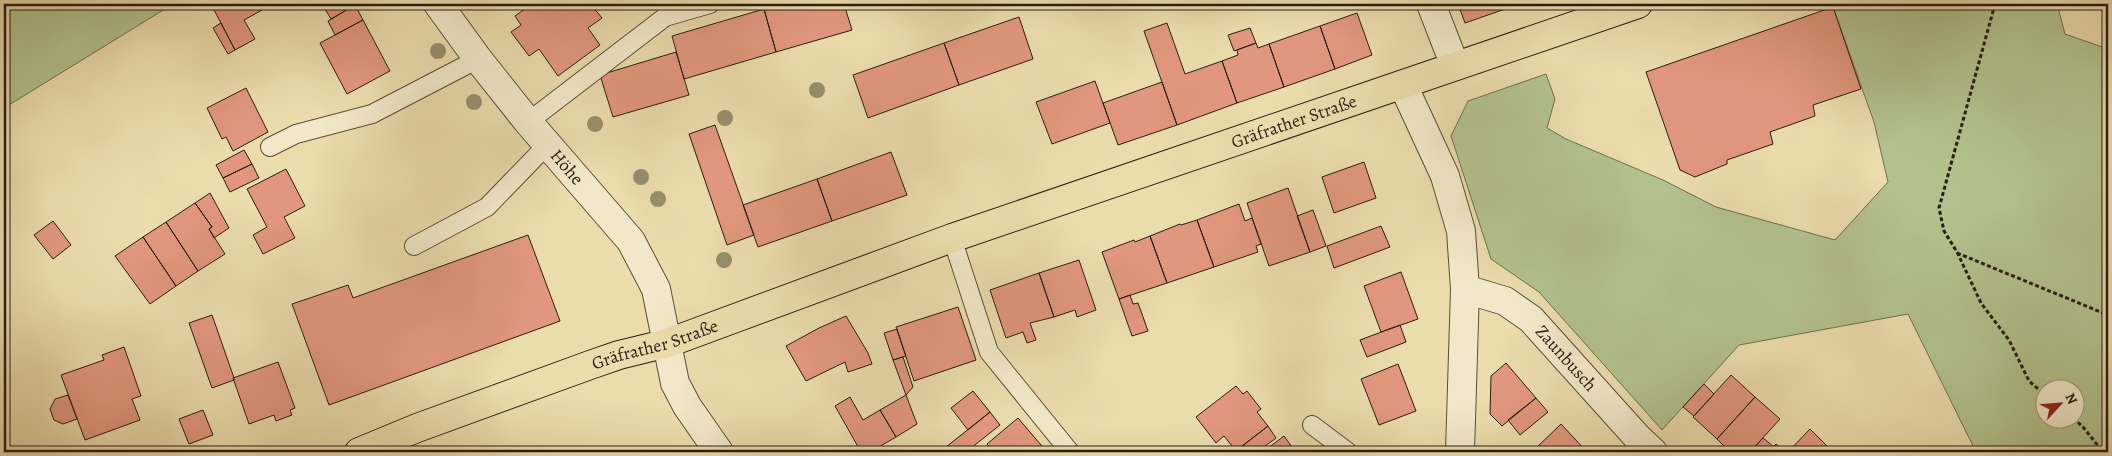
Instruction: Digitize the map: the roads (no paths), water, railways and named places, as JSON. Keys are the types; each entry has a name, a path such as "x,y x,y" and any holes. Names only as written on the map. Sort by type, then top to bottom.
{"main road":[{"name":"Gräfrather Straße","path":"359,452 528,387 619,355 668,343 952,238 1638,4"}],"street":[{"name":"Höhe","path":"438,4 478,59 528,122 631,241 656,289 675,383 687,406 719,452"},
{"path":"1431,4 1455,66"},
{"path":"1403,84 1445,176 1461,231 1465,289 1460,452"},
{"name":"Zaunbusch","path":"1465,289 1505,301 1531,319 1638,438 1653,452"}],"lane":[{"path":"528,122 665,17 710,4"},
{"path":"270,146 296,134 372,114 478,59"},
{"path":"414,246 487,207 548,144"},
{"path":"952,238 989,352 1070,452"},
{"path":"1312,426 1348,452"}]}
